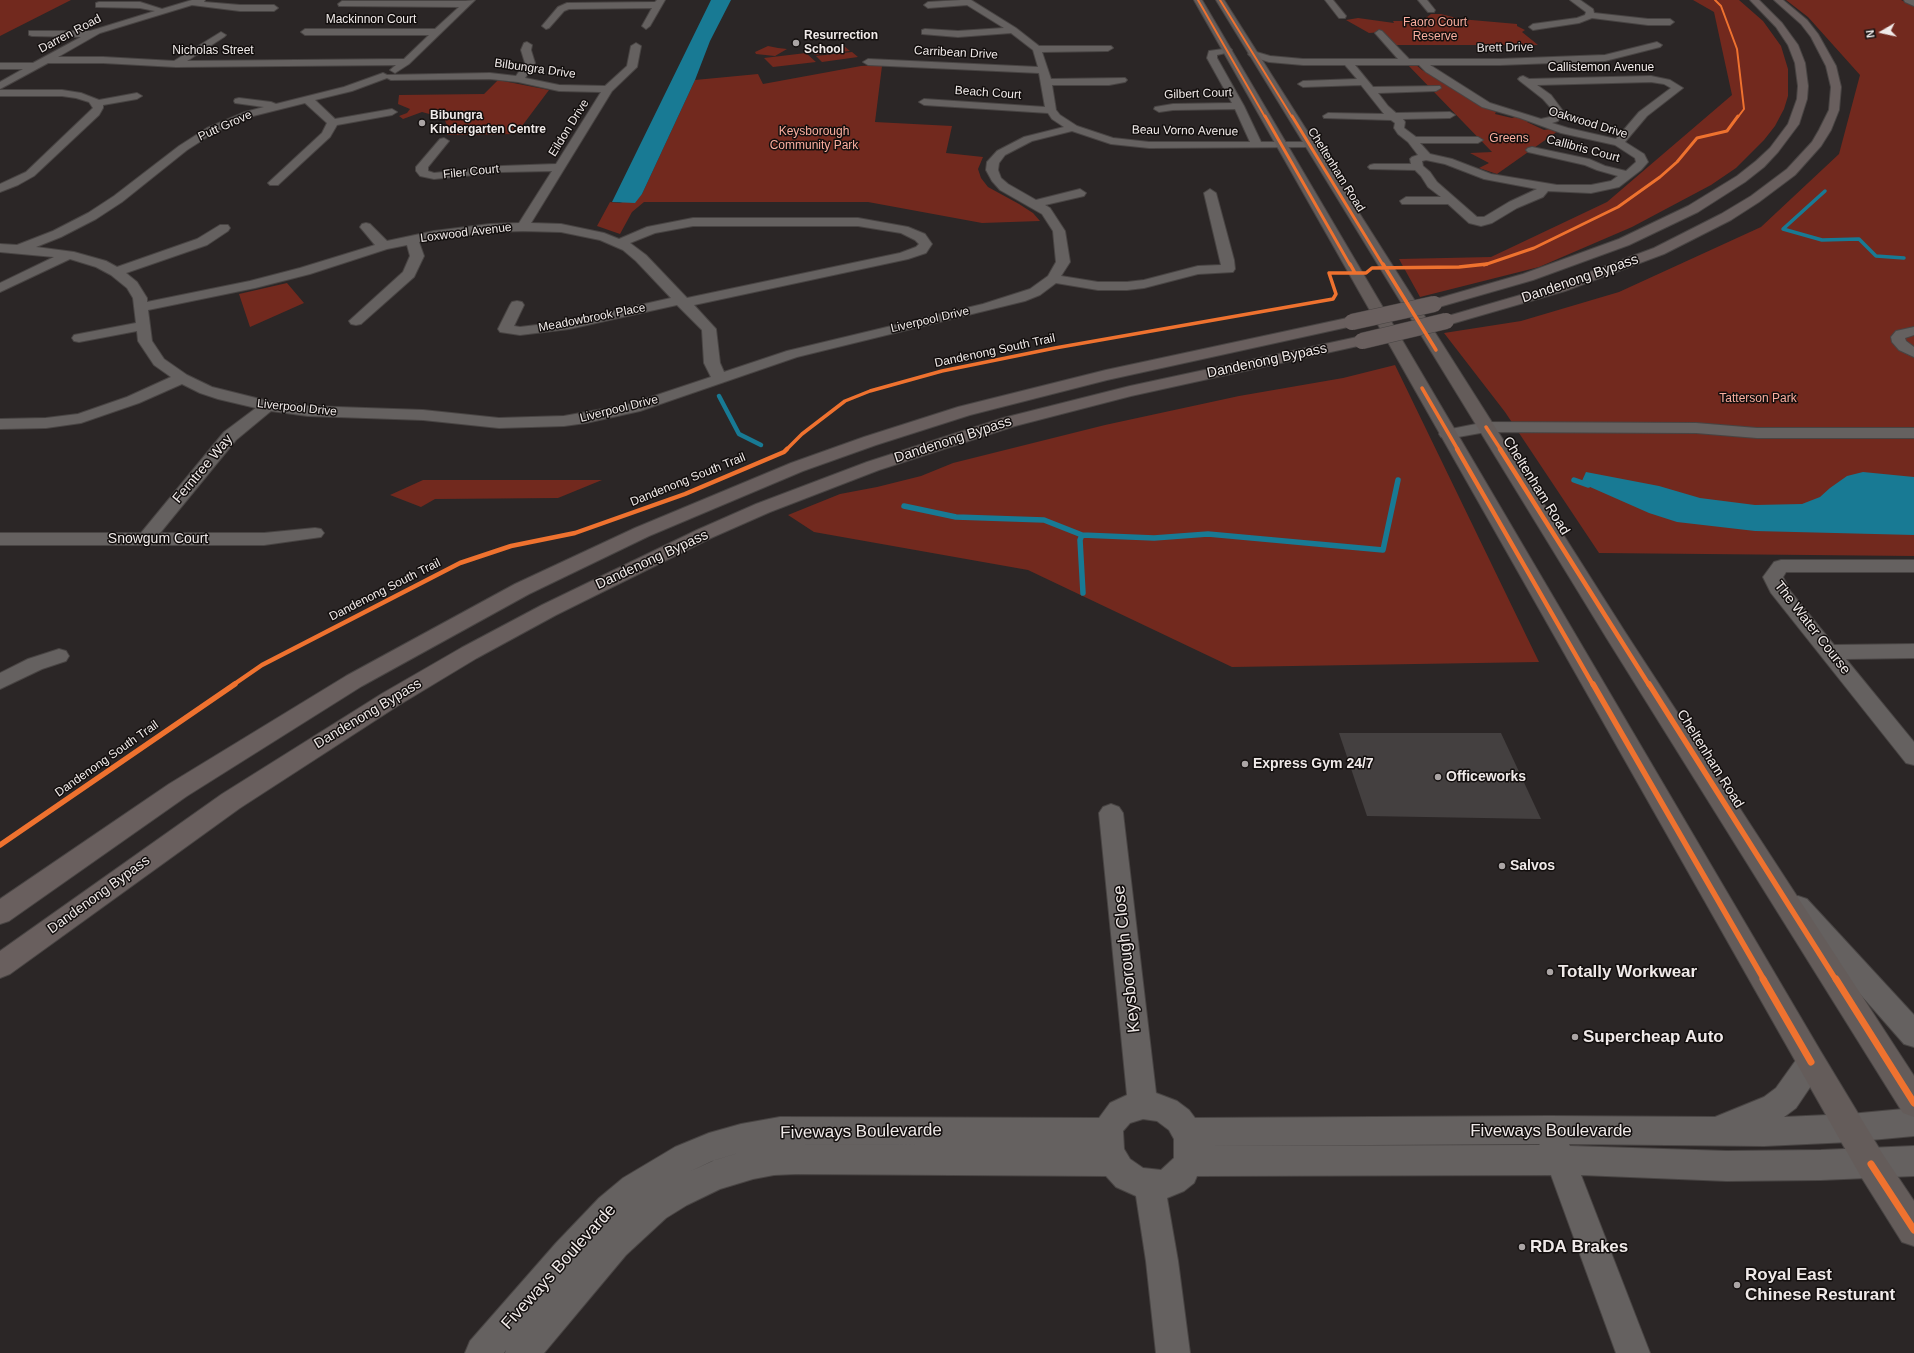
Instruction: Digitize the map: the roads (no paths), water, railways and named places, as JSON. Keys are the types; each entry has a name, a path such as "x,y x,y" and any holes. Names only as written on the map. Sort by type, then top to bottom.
{"highway":[{"name":"Dandenong Bypass","path":"0,913 178,790 354,681 522,589 642,532 747,487 797,467 919,425 1020,396 1147,366 1434,304 1528,277 1624,242 1693,209 1735,183 1760,164 1774,150 1793,124 1801,105 1803,86 1800,63 1792,45 1779,26 1754,0"},
{"name":"Dandenong Bypass","path":"0,966 231,801 398,695 469,653 549,610 641,564 763,508 940,443 1070,406 1210,373 1362,341 1446,321 1560,288 1659,251 1726,217 1755,199 1791,172 1817,144 1834,110 1836,87 1832,66 1819,41 1804,22 1778,0"}],"main road":[{"path":"1198,0 1280,145 1811,1062 1871,1164 1914,1230"},
{"name":"Cheltenham Road","path":"1220,0 1490,434 1914,1103"}],"street":[{"path":"1329,0 1342,16"},
{"path":"1422,0 1431,10"},
{"path":"1574,0 1590,11 1590,15"},
{"path":"1908,0 1914,3"},
{"path":"928,5 967,1 1013,30 1038,49 1047,82 1051,110"},
{"path":"196,2 240,8 274,8"},
{"name":"Darren Road","path":"0,86 93,34 120,23 196,2"},
{"path":"342,4 469,2"},
{"path":"394,72 469,2"},
{"path":"546,26 564,5 660,2"},
{"path":"646,26 660,2"},
{"path":"99,5 140,5 166,11"},
{"path":"1533,27 1579,20 1590,15 1648,22 1670,22"},
{"path":"925,32 958,34 1013,30"},
{"name":"Mackinnon Court","path":"305,32 437,32"},
{"path":"32,33 93,34"},
{"path":"1379,33 1406,62"},
{"path":"176,64 221,35"},
{"path":"518,79 526,71 530,63 526,50 527,45"},
{"name":"Brett Drive","path":"1253,54 1269,59 1303,62 1500,62 1583,60 1615,56 1657,45"},
{"name":"Eildon Drive","path":"523,227 608,90 632,67 636,46"},
{"path":"1038,49 1108,48"},
{"path":"1227,50 1212,53 1212,58 1239,106 1257,145"},
{"path":"1615,56 1630,60"},
{"name":"Nicholas Street","path":"45,60 103,60 176,64 381,63 394,72"},
{"name":"Carribean Drive","path":"868,62 1044,70"},
{"name":"Brett Drive","path":"1265,72 1280,65 1303,62"},
{"path":"1348,62 1384,108 1400,122 1399,128 1402,132 1413,140 1415,145 1426,157 1416,160 1418,167 1426,174 1432,184 1443,192 1473,220 1477,226 1539,194 1545,187"},
{"name":"Oakwood Drive","path":"1422,62 1429,70 1486,105 1565,131 1619,143 1640,156 1642,162 1628,175 1615,184 1603,188 1591,189 1545,187 1483,175 1448,161 1426,157"},
{"path":"1500,62 1513,73 1529,82"},
{"path":"0,66 35,66"},
{"path":"1650,70 1661,78 1660,80"},
{"name":"Bilbungra Drive","path":"394,72 410,76 490,76 518,79 559,88 608,90"},
{"name":"Putt Grove","path":"25,249 57,234 104,208 201,135 235,120 275,106 307,99 371,81 394,72"},
{"name":"Callistemon Avenue","path":"1529,82 1593,79 1660,80 1678,88 1644,114 1619,143"},
{"path":"1047,82 1109,82 1122,80"},
{"name":"Callistemon Avenue","path":"1529,82 1548,97 1558,111 1554,119 1541,122"},
{"path":"1303,84 1436,88"},
{"path":"0,93 70,94 88,98 97,103 137,96"},
{"path":"307,99 332,123"},
{"path":"239,101 259,102 275,106"},
{"name":"Beach Court","path":"924,102 1051,110"},
{"path":"0,188 14,183 30,174 95,114 98,108 97,103"},
{"name":"Gilbert Court","path":"1159,109 1173,107 1239,106"},
{"name":"Beau Vorno Avenue","path":"1051,110 1056,117 1073,128 1097,137 1129,143 1174,145 1309,145"},
{"path":"332,123 392,112"},
{"path":"1328,116 1450,115"},
{"path":"274,183 326,135 332,123"},
{"name":"Liverpool Drive","path":"0,248 25,249 69,255 102,264 116,272 132,285 140,298 144,341 159,362 182,378 206,390 224,396 268,406 314,411 423,415 499,423 541,423 586,418 628,409 818,347 1007,302 1035,292 1053,279 1063,262 1059,232 1053,219 1036,204 1004,186 996,179 992,170 993,162 1001,153 1028,139 1073,128"},
{"path":"1413,140 1478,140"},
{"name":"Filer Court","path":"444,141 422,167 424,174 434,176 502,169 560,167"},
{"name":"Callibris Court","path":"1532,150 1589,162 1601,168 1628,175"},
{"path":"1374,167 1418,167"},
{"path":"1036,204 1080,193"},
{"path":"1053,279 1098,286 1127,286 1144,284 1198,270 1228,269 1210,193"},
{"path":"1406,201 1451,200"},
{"path":"619,243 651,230 693,222 858,222 904,230 920,237 926,244 921,250 903,256 681,301"},
{"path":"366,227 384,246"},
{"name":"Loxwood Avenue","path":"142,307 278,278 411,239 474,229 523,227 572,230 604,237 619,243 628,247 641,258 709,329 712,338 712,363 714,370 720,378"},
{"path":"116,272 202,242 224,228"},
{"path":"356,321 409,274 417,256 411,239"},
{"path":"0,288 69,255"},
{"name":"Meadowbrook Place","path":"517,305 505,329 520,331 569,325 681,301"},
{"path":"79,338 142,326"},
{"path":"1914,331 1901,334 1898,337 1899,342 1904,347 1914,353"},
{"path":"0,424 46,423 91,415 133,400 182,378"},
{"name":"Ferntree Way","path":"146,539 230,436 268,406"},
{"path":"1448,436 1490,434 1572,442 1722,439 1756,433 1914,433"},
{"name":"Snowgum Court","path":"0,539 264,539 315,533"},
{"name":"The Water Course","path":"1914,566 1781,566 1773,577 1781,593 1914,757"},
{"path":"1830,652 1914,651"},
{"path":"0,682 35,664 59,656"},
{"name":"Keysborough Close","path":"1111,814 1143,1105"},
{"path":"1765,868 1914,1035"},
{"path":"1718,1131 1774,1107 1786,1098 1811,1062"},
{"path":"1143,1105 1154,1106 1167,1111 1179,1120 1187,1132 1190,1141 1189,1161 1183,1172 1173,1180 1161,1185 1149,1185 1137,1182 1127,1176 1111,1147 1112,1122 1120,1113 1129,1108 1143,1105"},
{"name":"Fiveways Boulevarde","path":"1187,1132 1549,1130 1794,1132 1914,1122"},
{"name":"Fiveways Boulevarde","path":"482,1353 572,1249 610,1209 634,1189 686,1157 709,1146 741,1138 780,1132 807,1130 1111,1147"},
{"path":"1549,1130 1633,1353"},
{"name":"Fiveways Boulevarde","path":"522,1353 615,1244 637,1223 655,1207 676,1194 715,1175 760,1163 796,1159 1111,1147"},
{"name":"Fiveways Boulevarde","path":"1189,1161 1560,1160 1727,1166 1871,1164 1914,1161"},
{"path":"1149,1185 1162,1260 1172,1353"}],"water":[{"path":"711,0 731,0 710,41 695,80 642,194 635,203 612,202"},
{"path":"1586,472 1659,486 1700,498 1755,505 1802,504 1820,497 1847,476 1863,472 1914,477 1914,535 1755,531 1677,522 1649,513 1581,483"}],"waterway":[{"path":"1825,191 1783,229 1822,240 1859,239 1876,256 1904,258"},
{"path":"719,396 739,434 761,445"},
{"path":"1082,535 1154,538 1208,534 1383,550 1398,480"},
{"path":"1574,480 1588,485"},
{"path":"904,506 956,517 1044,520 1082,535"},
{"path":"1082,535 1080,540 1083,593"}],"place":[{"name":"Resurrection School","path":"796,43"},
{"name":"Bibungra Kindergarten Centre","path":"422,123"},
{"name":"Express Gym 24/7","path":"1245,764"},
{"name":"Officeworks","path":"1438,777"},
{"name":"Salvos","path":"1502,866"},
{"name":"Totally Workwear","path":"1550,972"},
{"name":"Supercheap Auto","path":"1575,1037"},
{"name":"RDA Brakes","path":"1522,1247"},
{"name":"Royal East Chinese Resturant","path":"1737,1285"}],"park label":[{"name":"Faoro Court Reserve","path":"1435,30"},
{"name":"Keysborough Community Park","path":"814,139"},
{"name":"Greens","path":"1509,139"},
{"name":"Tatterson Park","path":"1758,399"}]}
